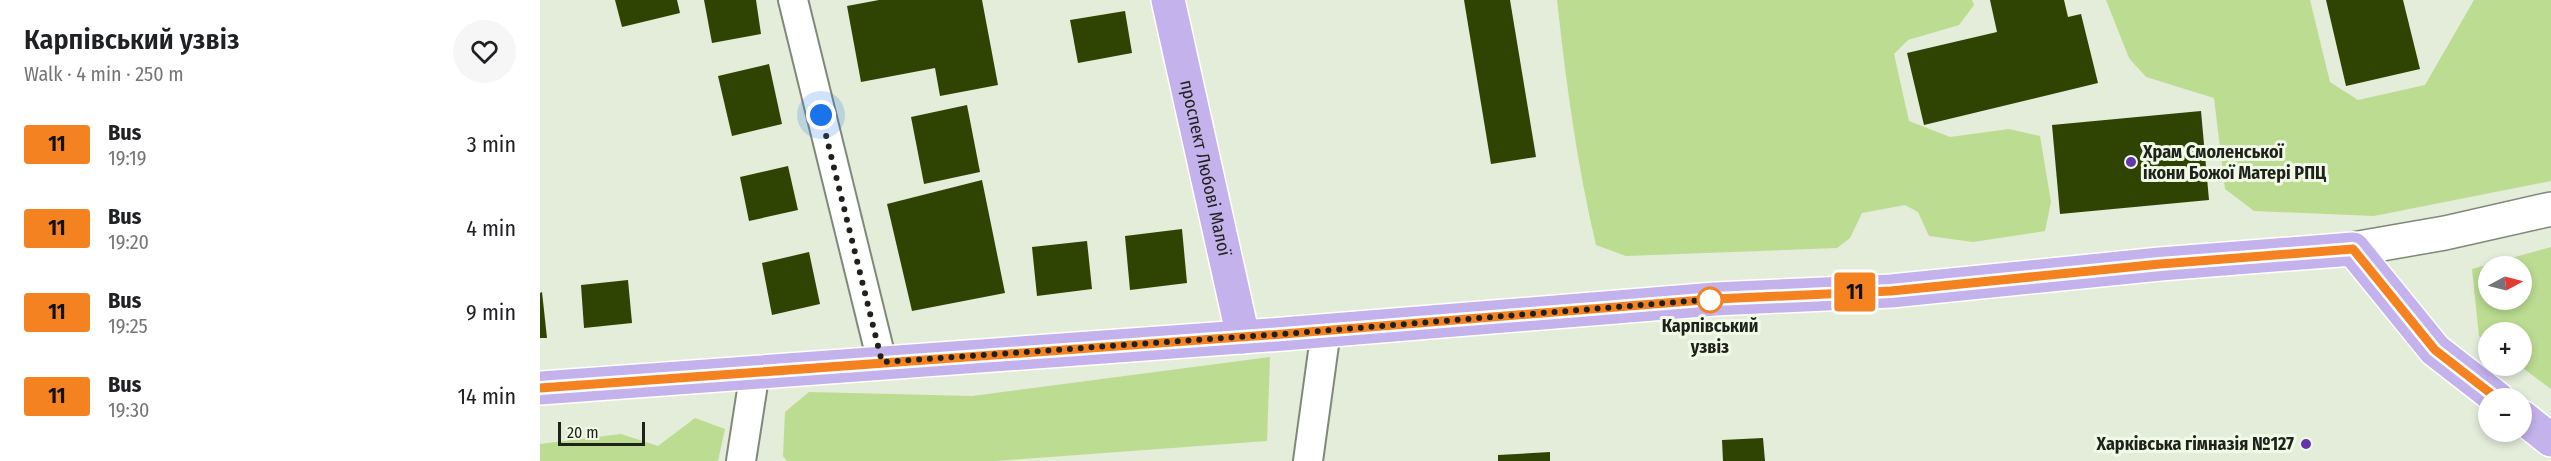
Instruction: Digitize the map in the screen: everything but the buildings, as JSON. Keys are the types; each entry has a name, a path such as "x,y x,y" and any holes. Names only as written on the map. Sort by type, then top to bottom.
{"main road":[{"name":"проспект Любові Малої","path":"1168,0 1243,337"},
{"path":"540,388 1243,337 1715,299 1891,291 2160,264 2353,249 2445,233 2551,209"},
{"path":"2353,249 2435,350 2484,388"},
{"path":"2532,425 2551,440"}],"street":[{"path":"793,0 882,362"},
{"path":"1308,461 1326,330"},
{"path":"741,461 755,371"}],"green space":[{"path":"1557,0 1972,0 1974,5 1959,25 1908,40 1894,54 1909,121 1950,137 2009,129 2040,136 2051,202 2045,231 1973,242 1929,236 1918,212 1905,205 1862,213 1850,238 1837,248 1626,256 1596,245 1573,123"},
{"path":"2106,0 2310,0 2330,82 2358,100 2425,85 2474,0 2551,0 2551,181 2374,216 2254,211 2225,189 2214,98 2146,77 2129,58"},
{"path":"2551,247 2551,389 2532,375 2532,322 2478,322 2478,326 2472,269 2478,267 2478,310 2532,310 2532,256 2519,256"},
{"path":"1270,357 1267,441 995,461 787,461 783,456 785,412 809,392 972,396"},
{"path":"695,418 725,429 718,461 540,461 540,444 621,434 658,446"}],"bus line":[{"name":"11","path":"540,388 1283,334 1715,299 1891,291 2160,264 2353,249 2435,350 2484,388"}],"place":[{"name":"Храм Смоленської ікони Божої Матері РПЦ","path":"2131,162"},
{"name":"Карпівський узвіз","path":"1710,300"},
{"name":"Харківська гімназія №127","path":"2306,444"}],"route":[{"path":"821,115 882,362 1283,334 1715,299 1710,300"}]}
